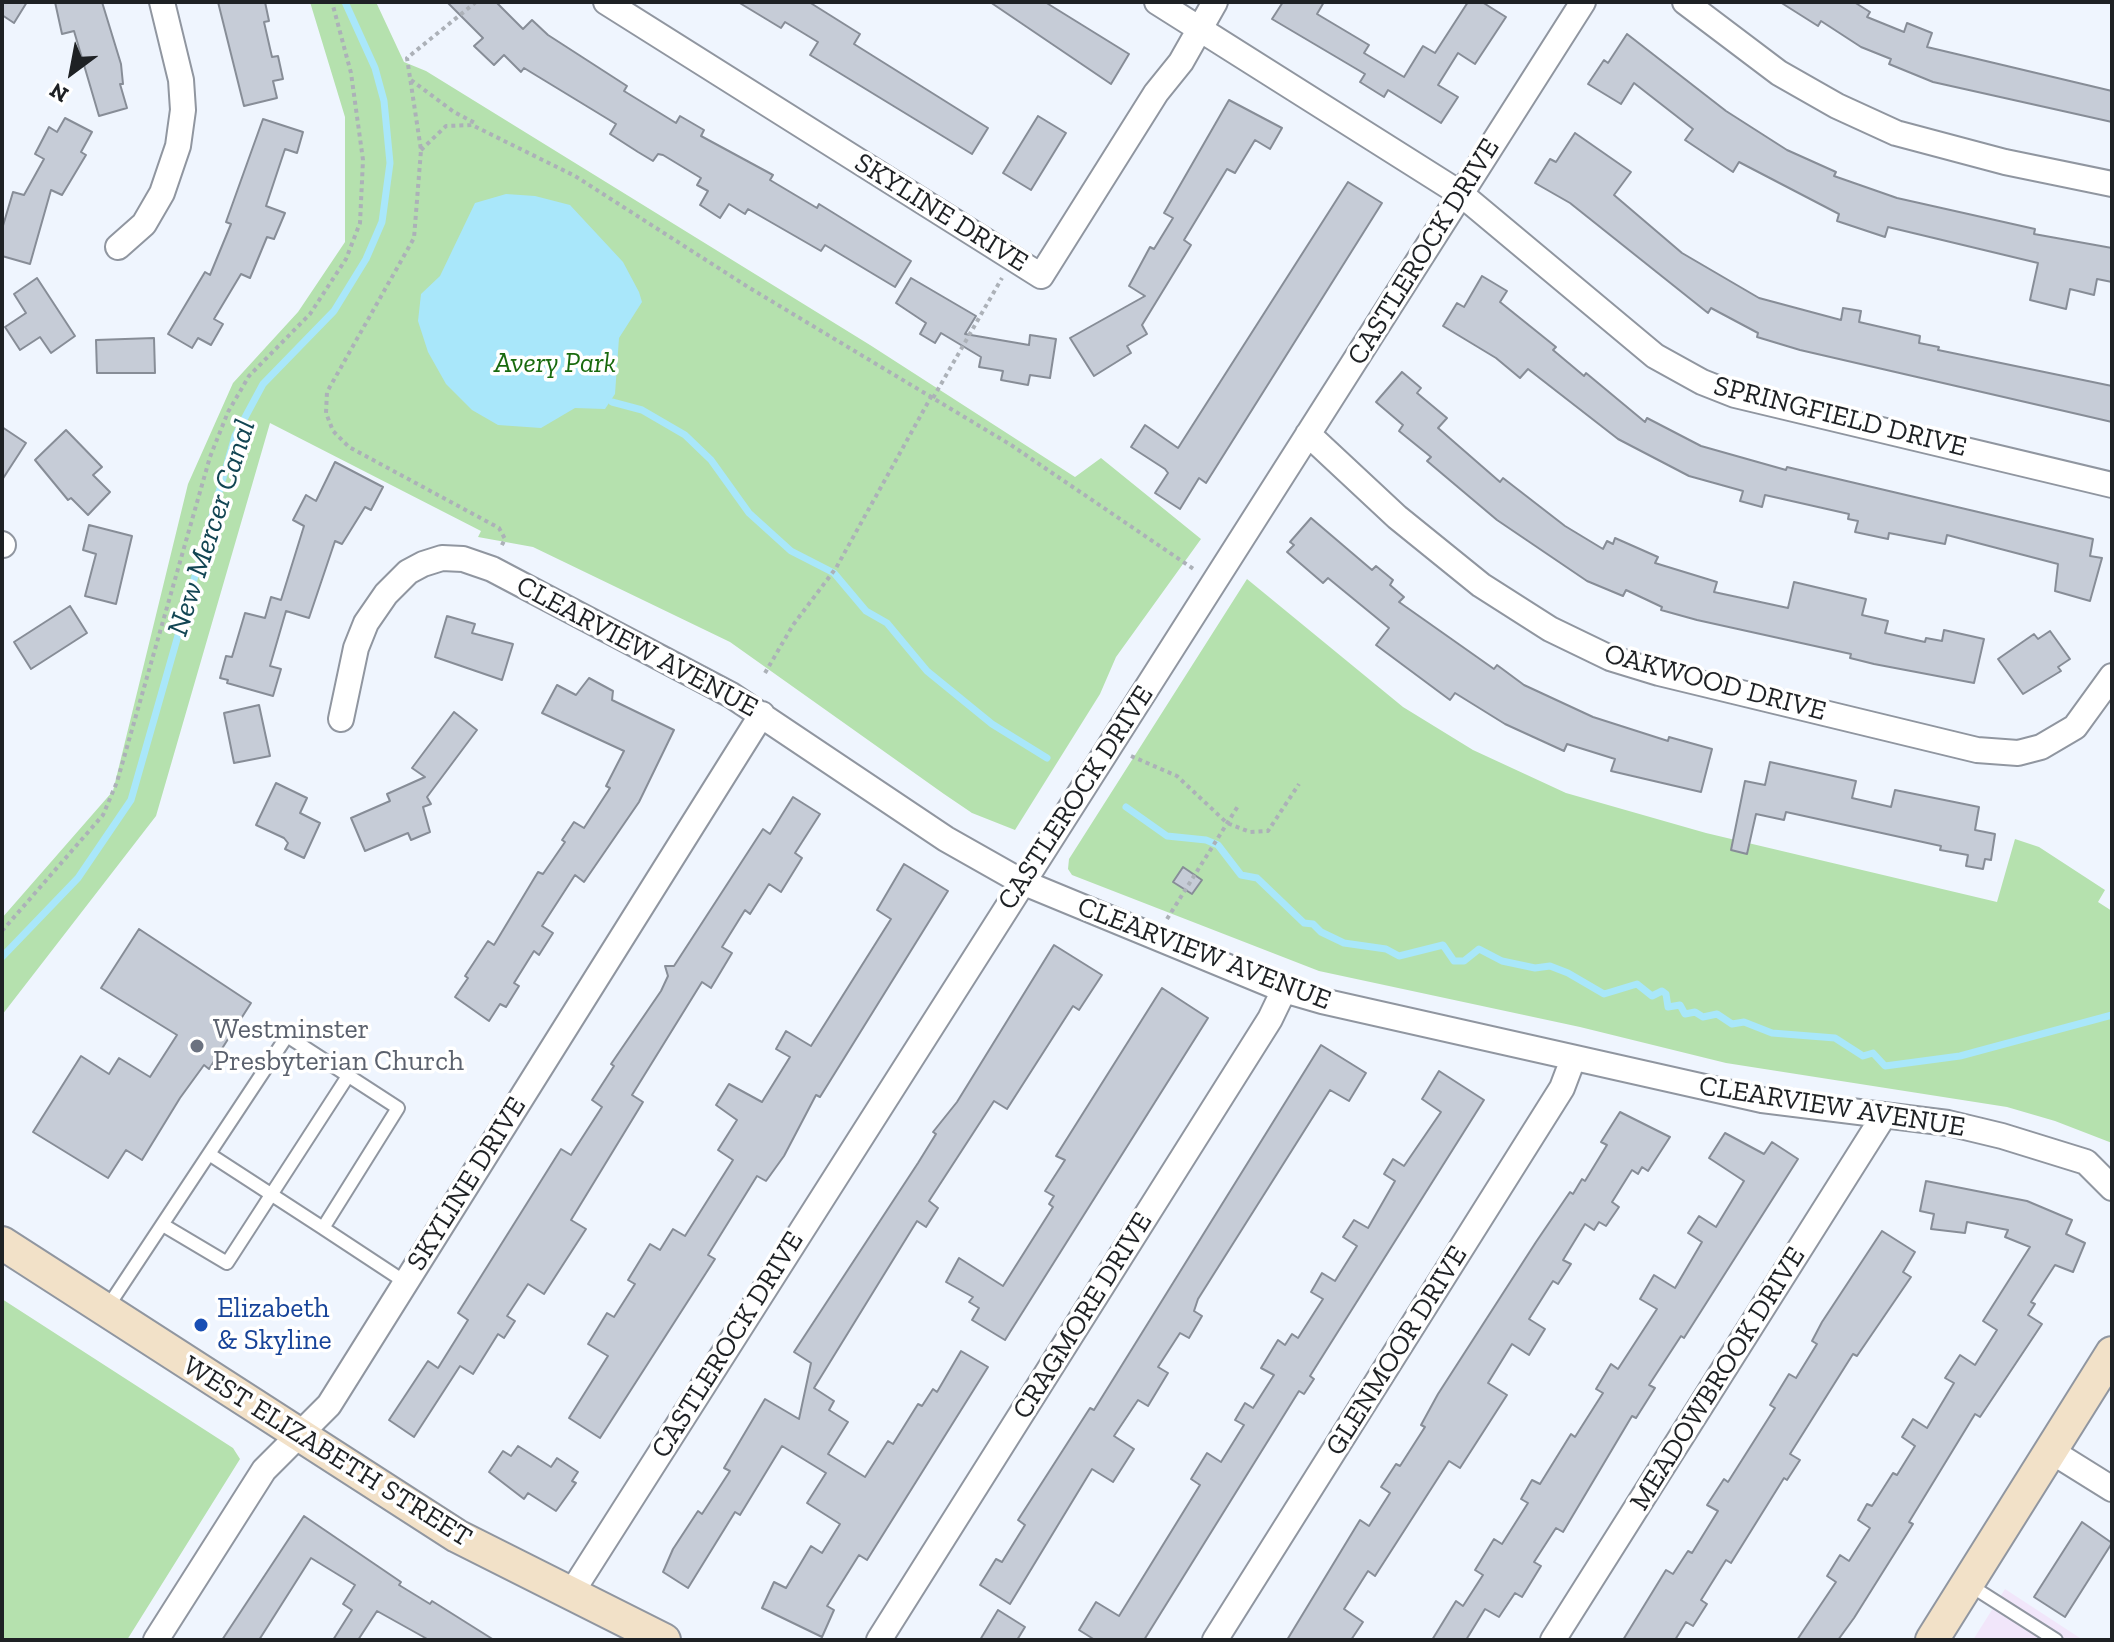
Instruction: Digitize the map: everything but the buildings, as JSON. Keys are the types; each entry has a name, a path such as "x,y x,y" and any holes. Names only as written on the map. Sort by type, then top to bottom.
{"main road":[{"name":"WEST ELIZABETH STREET","path":"2,1243 485,1552 664,1640"},
{"path":"1932,1640 2112,1353"}],"street":[{"path":"118,247 144,224 162,193 178,146 183,110 181,80 162,2"},
{"name":"SKYLINE DRIVE","path":"606,2 1041,276 1156,93 1201,30 1215,2"},
{"name":"SPRINGFIELD DRIVE","path":"1157,2 1461,194 1655,356 1702,382 1735,395 2112,485"},
{"name":"CASTLEROCK DRIVE","path":"570,1595 1583,2"},
{"path":"1685,2 1779,73 1837,106 1896,133 2005,162 2112,184"},
{"name":"OAKWOOD DRIVE","path":"1308,434 1385,507 1481,585 1550,629 1610,658 1659,673 1977,750 2018,753 2057,740 2075,727 2112,676"},
{"name":"CLEARVIEW AVENUE","path":"341,719 350,669 366,623 386,594 408,572 442,558 463,559 492,569 762,714 946,839 1022,882 1284,990 1573,1059 1762,1100 1948,1123 2086,1162 2112,1188"},
{"name":"SKYLINE DRIVE","path":"156,1640 264,1470 329,1405 762,714"},
{"name":"CRAGMORE DRIVE","path":"879,1640 1270,1019 1284,990"},
{"name":"GLENMOOR DRIVE","path":"1215,1640 1562,1088 1573,1059"},
{"name":"MEADOWBROOK DRIVE","path":"1553,1640 1883,1117"},
{"name":"CLEARVIEW AVENUE","path":"2086,1162 2106,1158 2112,1161"},
{"path":"2051,1451 2112,1489"}],"lane":[{"path":"105,1310 287,1036 398,1108 323,1228"},
{"path":"163,1225 227,1263 348,1076"},
{"path":"209,1154 405,1282"},
{"path":"1968,1584 2056,1640"}],"path":[{"path":"2,931 103,815 117,782 210,457 228,412 249,376 310,314 346,259 360,223 363,160 351,73 332,2"},
{"path":"476,2 407,58 421,150 414,238 399,271 342,362 327,392 326,413 333,431 349,447 499,528 505,539 492,569"},
{"path":"411,79 454,112 575,176 932,398 1164,546 1213,584"},
{"path":"421,150 446,126 457,123 486,128"},
{"path":"765,673 793,625 836,568 898,452 913,434 1013,258"},
{"path":"1110,744 1147,765 1177,776 1227,823 1250,832 1268,831 1299,784"},
{"path":"1157,939 1238,806"}],"shaded area":[{"path":"2005,1589 2083,1640 1973,1640"}],"green space":[{"name":"Avery Park","path":"310,2 376,2 404,62 426,71 870,345 1075,477 1101,458 1201,539 1116,657 1100,694 1015,830 972,813 730,642 533,547 478,537 481,531 270,423 156,816 2,1015 2,918 113,791 188,484 233,383 298,312 345,242 345,117"},
{"path":"1247,579 1403,707 1473,750 1566,793 1706,833 1997,902 2015,839 2039,847 2105,890 2098,902 2112,911 2112,1143 2007,1107 1726,1063 1580,1027 1319,971 1072,875 1068,869 1069,859"},
{"path":"2,1299 233,1448 240,1459 127,1640 2,1640"}],"water":[{"path":"506,194 535,196 570,205 623,262 639,292 642,302 619,338 615,394 605,409 575,408 541,428 498,425 472,410 446,384 428,352 418,321 421,294 440,276 475,203"}],"waterway":[{"name":"New Mercer Canal","path":"2,957 78,878 131,800 235,436 263,384 334,311 366,259 382,222 390,163 384,101 375,68 345,2"},
{"path":"612,402 642,410 685,435 711,460 749,513 791,551 834,573 866,611 887,623 927,671 992,724 1047,758"},
{"path":"1126,807 1167,836 1206,840 1218,845 1241,875 1257,878 1304,923 1313,924 1321,932 1344,943 1386,949 1399,956 1443,945 1454,961 1464,961 1479,949 1502,961 1535,968 1550,966 1604,994 1637,984 1652,996 1662,991 1666,994 1668,1007 1680,1005 1685,1014 1695,1012 1703,1017 1717,1014 1732,1024 1744,1022 1772,1033 1835,1038 1863,1056 1873,1053 1885,1066 1960,1056 2112,1015"}],"place":[{"name":"Westminster Presbyterian Church","path":"197,1046"},
{"name":"Elizabeth & Skyline","path":"201,1325"}]}
